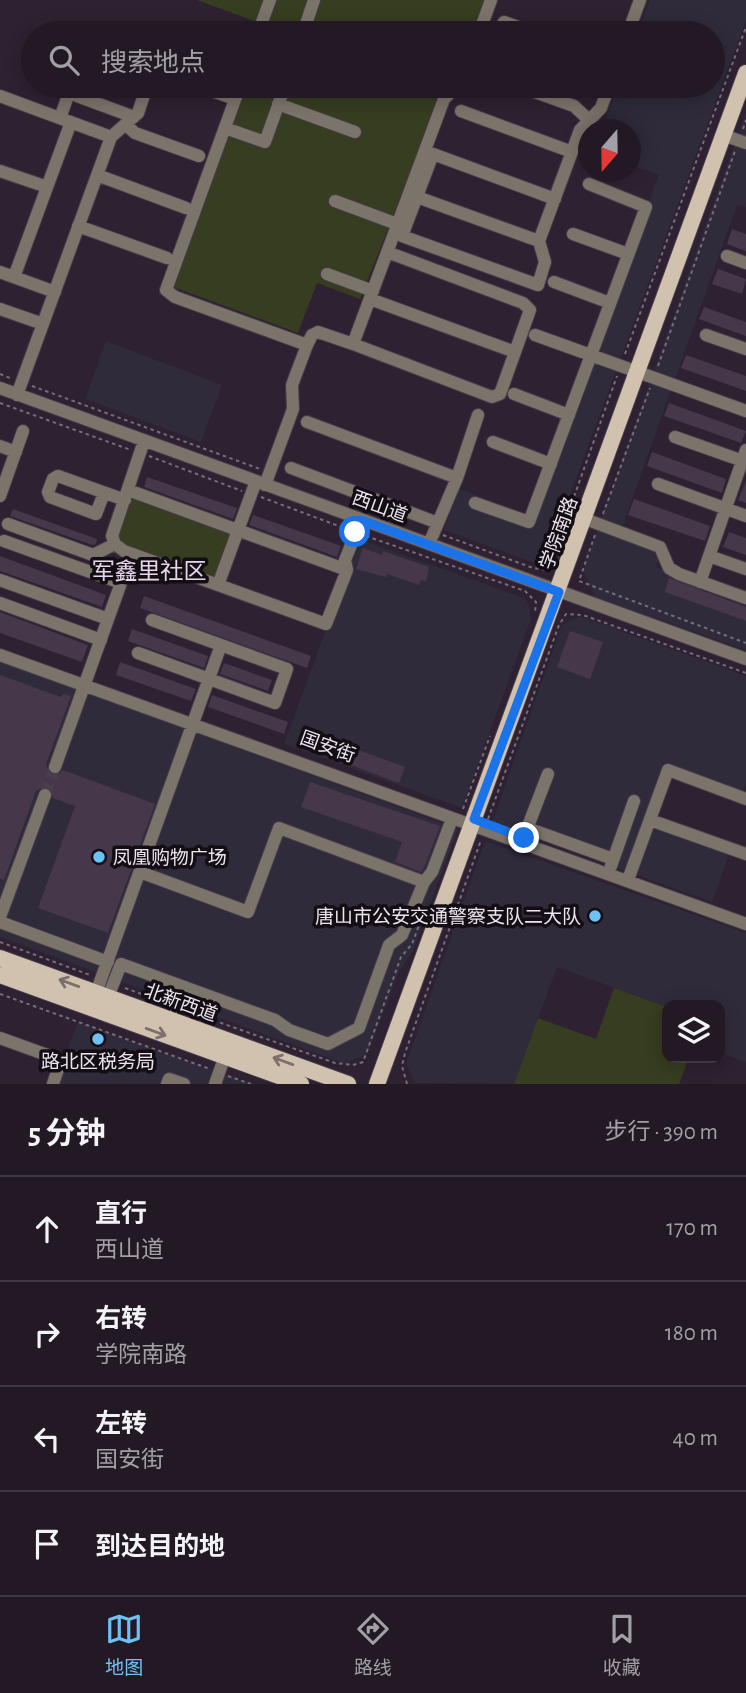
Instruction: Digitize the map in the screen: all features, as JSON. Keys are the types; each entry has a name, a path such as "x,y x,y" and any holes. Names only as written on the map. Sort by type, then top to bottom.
{"main road":[{"name":"学院南路","path":"377,1084 479,825 559,592 592,522 637,372 736,139 746,73"},
{"name":"北新西道","path":"0,958 348,1084"},
{"name":"北新西道","path":"0,975 301,1084"}],"street":[{"path":"262,21 270,0"},
{"path":"307,21 314,0"},
{"path":"483,21 491,0"},
{"path":"632,21 640,0"},
{"path":"0,96 111,137"},
{"path":"14,277 47,187 68,98"},
{"path":"80,98 130,121 135,133 199,156"},
{"path":"17,394 111,137 117,129 130,121 141,98"},
{"path":"232,98 235,99 166,290 175,297 307,345"},
{"path":"225,128 265,142 280,98"},
{"path":"353,344 445,98"},
{"path":"551,98 573,106 588,119"},
{"path":"592,119 601,108 605,98"},
{"path":"278,104 355,132"},
{"path":"461,111 572,152"},
{"path":"555,199 433,154 402,236 538,285 545,262 539,241 555,199 578,136"},
{"path":"1,174 47,187"},
{"path":"97,175 186,208"},
{"path":"475,503 529,522 646,207 589,184"},
{"path":"418,197 539,241"},
{"path":"335,201 397,224"},
{"path":"78,226 167,258"},
{"path":"573,234 628,254"},
{"path":"218,584 238,530 293,409 292,385 313,335 318,332 353,344 492,397 500,394 530,310 523,303 387,252"},
{"path":"727,256 746,263"},
{"path":"0,272 55,292"},
{"path":"327,274 371,295 514,352"},
{"path":"554,282 610,303"},
{"path":"0,309 43,324"},
{"path":"536,335 746,411"},
{"path":"706,335 746,349"},
{"name":"西山道","path":"0,388 142,447 358,526 429,544 746,659"},
{"path":"514,394 569,415"},
{"path":"429,544 457,478 478,415"},
{"path":"307,422 457,478"},
{"path":"0,495 23,431"},
{"path":"675,437 745,458 700,582"},
{"path":"493,442 551,464"},
{"path":"0,446 16,452"},
{"path":"142,447 112,536 115,544 124,551 326,624 347,570 345,560 358,526"},
{"path":"291,468 438,523"},
{"path":"659,484 746,516"},
{"path":"104,493 127,496 238,530 347,570"},
{"path":"592,522 660,547 669,568 746,598"},
{"path":"8,524 93,555 115,544"},
{"path":"4,541 121,583 55,767"},
{"path":"709,556 746,569"},
{"path":"0,580 108,619"},
{"path":"0,603 101,640"},
{"path":"138,653 275,703 287,669 152,620"},
{"path":"102,995 108,962 221,645"},
{"name":"国安街","path":"0,648 452,818 526,833 612,865 640,885"},
{"name":"国安街","path":"0,655 86,682"},
{"name":"国安街","path":"194,722 746,924"},
{"path":"629,877 668,771 746,799"},
{"path":"526,833 548,774"},
{"path":"45,795 0,920 108,962"},
{"path":"612,865 634,802"},
{"path":"102,995 121,964 275,1020 289,1030 328,1044 359,1028 389,945 402,935 424,882 432,872 452,818"},
{"path":"650,820 746,854"},
{"path":"140,872 248,912 279,828 424,882"},
{"path":"173,1021 185,987"},
{"path":"0,1038 61,1060 53,1084"},
{"path":"217,1078 225,1056"},
{"path":"167,1084 169,1079 184,1084"}],"path":[{"path":"725,84 746,27"},
{"path":"548,570 720,98"},
{"path":"746,120 736,139 654,378 592,522 579,581 746,643"},
{"path":"0,403 142,447 257,487 524,591 536,602"},
{"path":"407,1084 402,1066 405,1053 479,825 559,625 566,614 583,615 746,673"},
{"path":"0,994 217,1078 250,1084"}],"shaded area":[{"path":"650,0 746,0 746,20 725,77 725,21 642,21"},
{"path":"614,98 717,98 547,557 535,563 444,530 459,489 531,515 659,175 641,169 641,119 606,119"},
{"path":"746,112 746,207 737,205 622,528 664,543 656,567 746,599 746,650 595,597 583,570"},
{"path":"106,341 222,385 201,442 85,399"},
{"path":"359,539 524,598 529,605 531,619 462,808 284,744"},
{"path":"580,616 746,676 746,783 743,791 666,763 645,822 730,852 712,902 492,823 562,625"},
{"path":"0,661 458,829 413,951 399,972 368,1053 345,1064 0,937"},
{"path":"485,841 746,933 746,1062 725,1055 725,1000 662,1000 662,1005 557,967 514,1084 415,1083 406,1064"},
{"name":"路北区税务局","path":"78,1022 251,1084 55,1084"}],"green space":[{"path":"197,0 265,0 257,21"},
{"path":"275,0 485,0 476,21 267,21"},
{"path":"241,98 440,98 360,299 317,283 298,333 173,287"},
{"path":"136,498 229,532 231,537 217,576 212,579 123,545 118,536 132,500"},
{"path":"614,988 662,1005 662,1063 687,1063 679,1084 514,1084 538,1018 596,1039"}],"building":[{"path":"732,229 746,234 746,251 727,244"},
{"path":"718,269 746,279 742,294 712,284"},
{"path":"704,307 746,322 746,336 699,319"},
{"path":"686,355 746,376 746,391 681,368"},
{"path":"669,403 746,431 741,443 664,416"},
{"path":"652,452 726,479 722,493 647,466"},
{"path":"147,477 237,508 233,519 144,487"},
{"path":"746,481 746,503 738,500"},
{"path":"634,499 710,526 705,541 628,515"},
{"path":"13,509 97,539 96,544 92,545 10,516"},
{"path":"253,515 341,546 337,557 249,525"},
{"path":"729,532 746,538 746,555 723,547"},
{"path":"363,548 382,555 383,551 429,567 426,581 421,580 419,585 387,574 386,577 356,569"},
{"path":"0,556 106,595 102,607 0,571"},
{"path":"669,578 746,607 746,621 665,592"},
{"path":"144,596 311,656 307,668 140,608"},
{"path":"0,612 88,645 82,662 0,633"},
{"path":"132,629 208,656 204,668 128,641"},
{"path":"570,631 603,642 590,679 557,667"},
{"path":"120,662 196,689 191,701 116,675"},
{"path":"224,663 272,680 268,691 220,674"},
{"path":"0,675 61,697 63,694 71,696 46,764 49,773 57,775 63,770 155,804 108,933 38,908 75,806 53,798 49,787 36,791 4,880 0,878"},
{"path":"212,695 288,722 284,734 208,707"},
{"path":"348,746 405,767 399,783 343,762"},
{"path":"310,782 440,826 421,872 395,862 402,842 301,807"}],"tunnel":[{"path":"45,795 55,767"}],"place":[{"name":"凤凰购物广场","path":"99,857"},
{"name":"唐山市公安交通警察支队二大队","path":"595,916"},
{"name":"路北区税务局","path":"98,1039"}],"district":[{"name":"军鑫里社区","path":"149,571"}],"route":[{"path":"355,532 361,520 559,592 474,819 524,838"}]}
